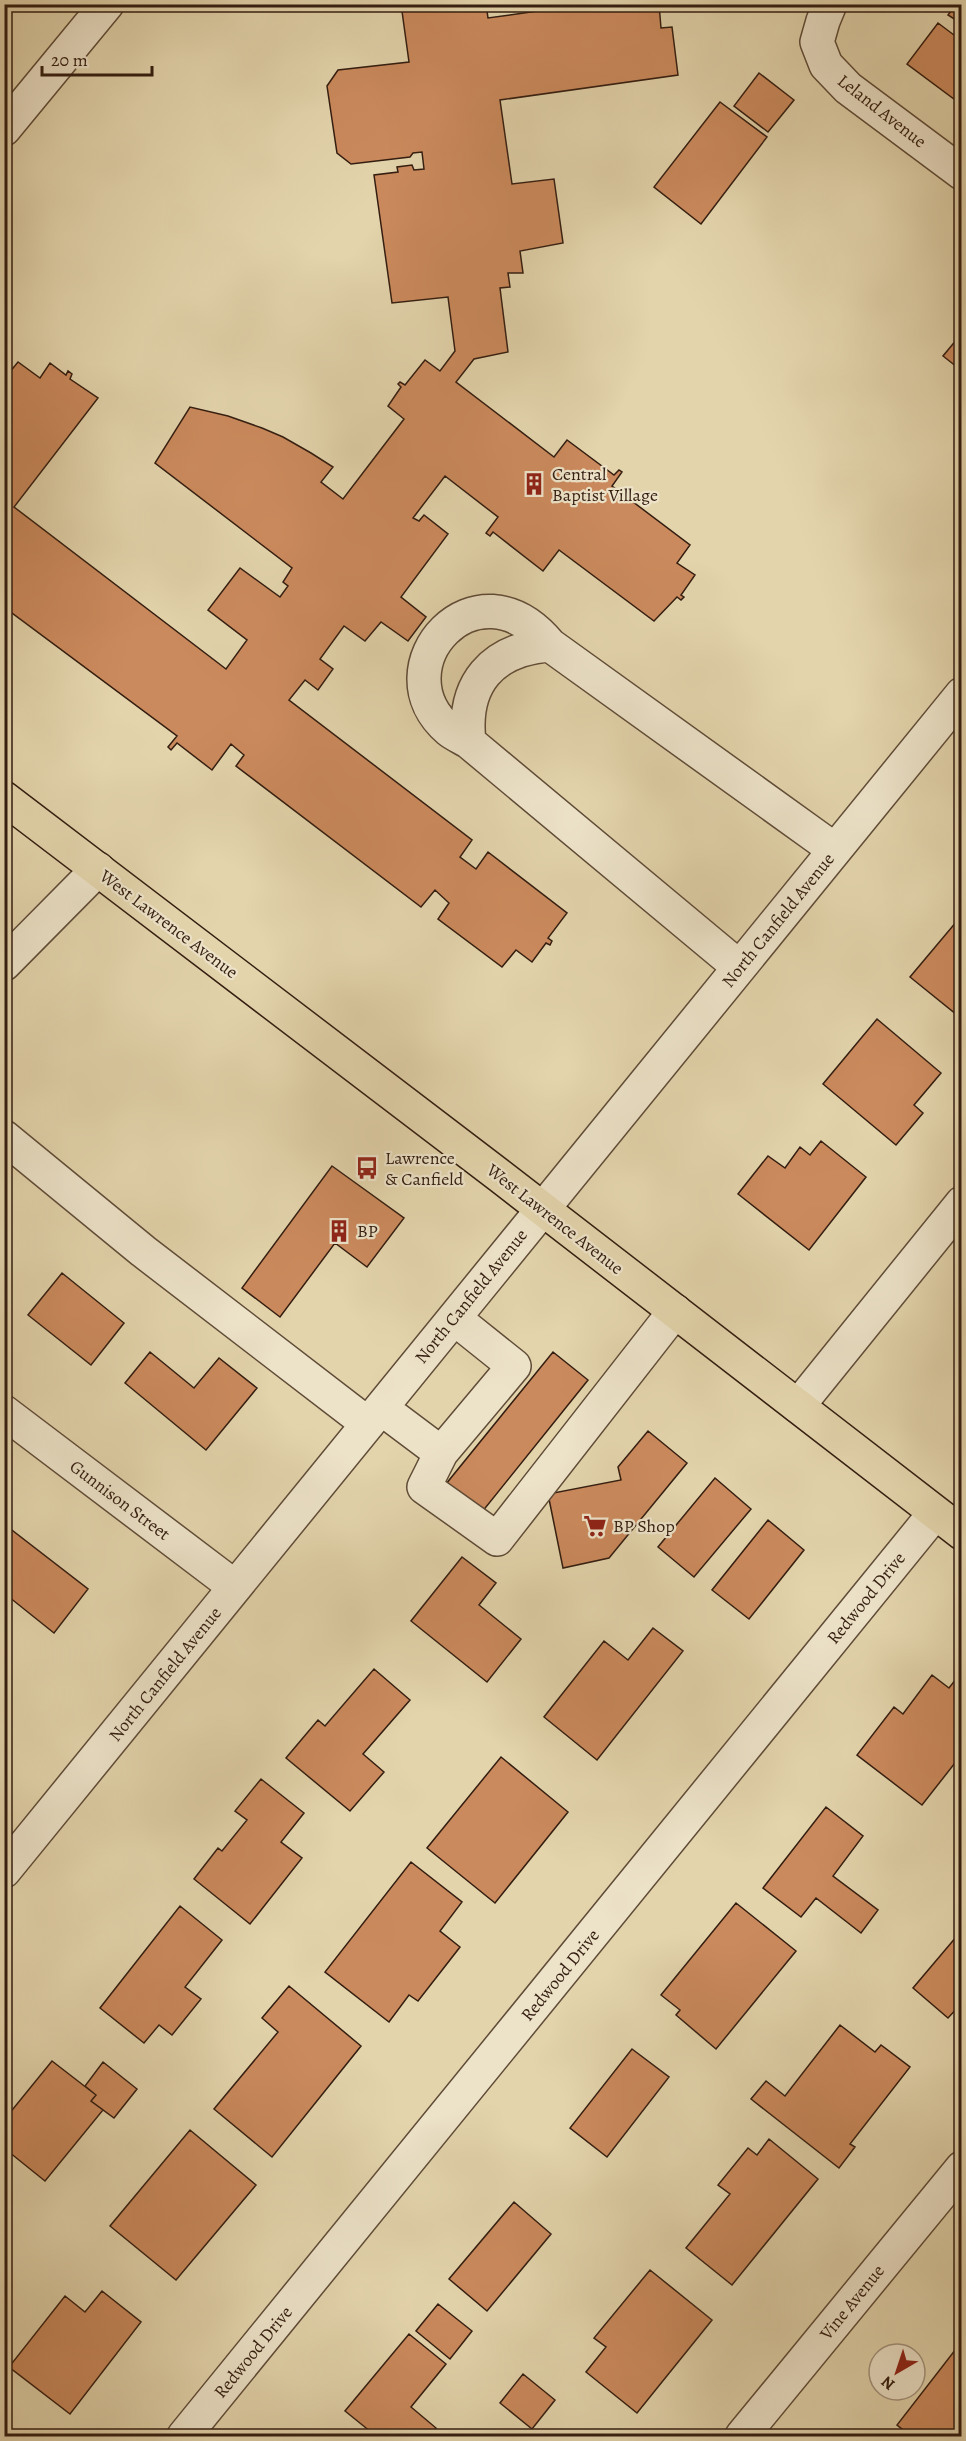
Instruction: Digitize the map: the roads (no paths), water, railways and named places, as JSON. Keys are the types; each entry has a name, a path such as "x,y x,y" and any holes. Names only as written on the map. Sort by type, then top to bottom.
{"main road":[{"name":"West Lawrence Avenue","path":"4,798 543,1209 962,1533"}],"street":[{"path":"4,129 107,4"},
{"name":"Leland Avenue","path":"830,4 817,42 826,65 848,88 962,173"},
{"path":"740,967 469,742 450,731 436,716 426,696 424,675 429,654 440,635 456,621 476,613 498,612 518,617 536,629 550,645 835,850"},
{"path":"469,742 466,720 472,696 485,673 512,653 528,647 550,645"},
{"name":"North Canfield Avenue","path":"4,1871 962,694"},
{"path":"4,964 98,869"},
{"path":"4,1137 143,1251 374,1416 441,1453"},
{"path":"798,1406 962,1203"},
{"path":"454,1318 514,1366 441,1453 424,1487 497,1539 675,1311"},
{"name":"Gunnison Street","path":"4,1412 235,1587"},
{"name":"Redwood Drive","path":"184,2436 935,1513"},
{"name":"Vine Avenue","path":"742,2436 962,2168"}],"place":[{"name":"Central Baptist Village","path":"534,484"},
{"name":"Lawrence & Canfield","path":"367,1168"},
{"name":"BP","path":"339,1231"},
{"name":"BP Shop","path":"595,1526"}]}
